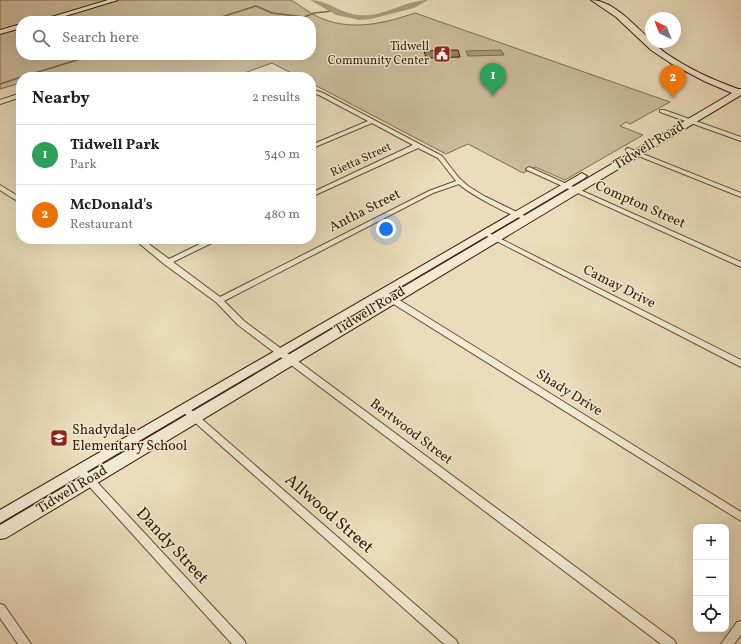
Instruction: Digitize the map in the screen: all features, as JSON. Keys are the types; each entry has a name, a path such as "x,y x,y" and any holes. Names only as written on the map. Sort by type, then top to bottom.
{"main road":[{"path":"59,16 115,0"},
{"path":"594,0 612,10 653,47 672,61 701,77 739,89"},
{"path":"604,0 621,9 645,30"},
{"path":"612,10 621,9"},
{"path":"0,32 16,27"},
{"path":"638,33 645,34"},
{"path":"666,48 680,59 710,76 739,89"},
{"name":"Tidwell Road","path":"0,532 84,475 739,89"},
{"name":"Tidwell Road","path":"0,517 84,475"}],"street":[{"path":"316,92 440,157 447,163 460,182 477,193 522,216"},
{"path":"0,104 16,97"},
{"path":"0,104 16,102"},
{"path":"662,111 741,139"},
{"path":"316,145 373,121"},
{"name":"Rietta Street","path":"316,193 419,145"},
{"path":"632,152 741,195"},
{"name":"Compton Street","path":"529,169 741,264"},
{"name":"Antha Street","path":"219,300 431,192 460,182"},
{"path":"0,188 16,198"},
{"name":"Camay Drive","path":"490,235 741,364"},
{"name":"Bertwood Street","path":"144,244 219,300 241,323 670,644"},
{"path":"167,262 205,244"},
{"name":"Shady Drive","path":"386,296 741,517"},
{"name":"Allwood Street","path":"189,413 452,644"},
{"name":"Dandy Street","path":"84,475 240,644"},
{"path":"0,609 25,644"},
{"path":"727,644 741,626"}],"shaded area":[{"path":"0,0 291,0 323,19 346,25 381,22 415,13 670,102 630,124 626,122 620,126 643,135 565,180 535,167 523,173 468,144 446,154 316,86 316,72 289,72 272,63 247,72 16,72 16,84 0,89"},
{"path":"501,50 504,55 468,56 466,51"}],"building":[{"name":"Tidwell Community Center","path":"458,50 460,57 426,58 424,51"}],"waterway":[{"path":"314,0 339,13 360,18 371,17 411,6 424,0"},
{"path":"225,16 256,6 272,13 296,16"},
{"path":"306,16 314,13 333,11"},
{"path":"38,72 77,60"},
{"path":"0,84 16,79"}],"place":[{"name":"Tidwell Community Center","path":"442,54"},
{"name":"Tidwell Park","path":"493,96"},
{"name":"McDonald's","path":"673,98"},
{"name":"Shadydale Elementary School","path":"59,438"}]}
